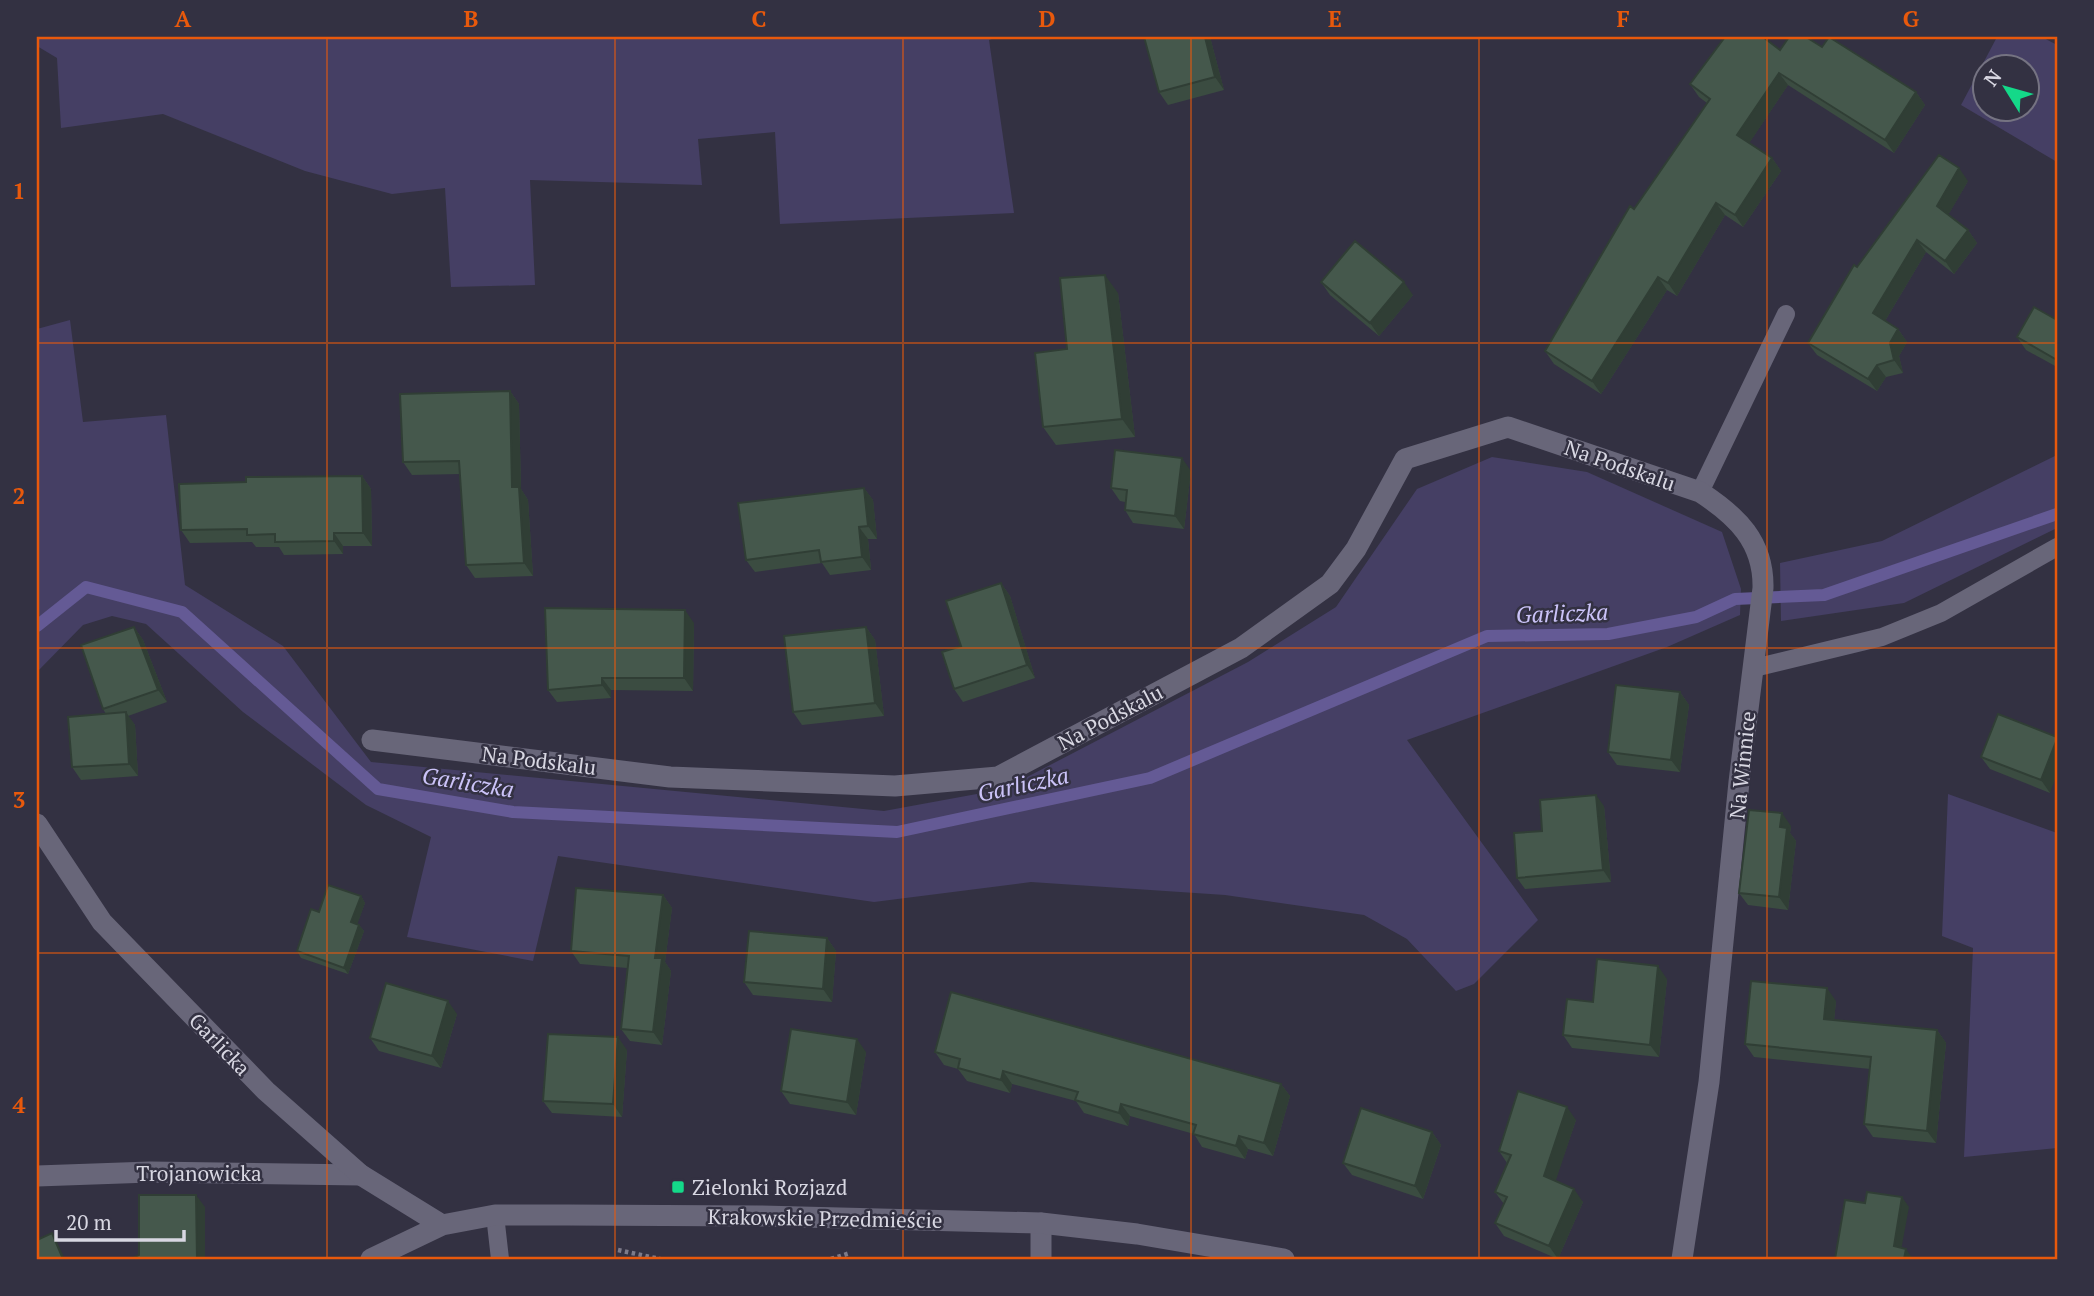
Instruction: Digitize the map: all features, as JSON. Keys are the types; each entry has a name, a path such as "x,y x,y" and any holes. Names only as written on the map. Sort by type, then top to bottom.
{"street":[{"name":"Na Podskalu","path":"372,740 670,777 895,786 998,777 1241,648 1330,584 1356,549 1405,459 1508,427 1700,492"},
{"name":"Na Winnice","path":"1682,1259 1709,1083 1764,570 1759,552 1746,530 1727,509 1700,492"},
{"name":"Garlicka","path":"37,824 102,922 266,1090 361,1175 442,1225"},
{"name":"Trojanowicka","path":"37,1176 150,1172 361,1175"},
{"name":"Krakowskie Przedmieście","path":"371,1259 442,1225 495,1215 761,1216 1041,1223 1137,1234 1284,1259"},
{"path":"1041,1223 1041,1259"}],"lane":[{"path":"1700,492 1786,314"},
{"path":"1754,668 1882,637 1941,612 2057,547"},
{"path":"495,1215 500,1259"}],"shaded area":[{"path":"37,37 997,37 989,40 1014,213 780,224 775,132 698,139 702,185 530,180 535,285 451,287 445,188 392,194 305,171 163,114 61,128 57,58 37,46"},
{"path":"1997,37 2042,37 2057,45 2057,162 1990,122 2042,122 2042,52 1989,52"},
{"path":"1972,84 1972,112 1961,105"},
{"path":"70,320 83,422 166,415 185,585 283,646 371,762 884,811 1004,789 1248,662 1336,607 1417,489 1492,457 1587,472 1722,532 1741,589 1740,615 1667,647 1407,740 1538,920 1474,984 1456,991 1407,939 1364,915 1225,895 1031,882 874,902 558,856 533,961 407,937 431,837 366,805 243,712 146,624 112,616 83,625 37,672 37,329"},
{"path":"2057,455 2057,528 1904,603 1781,621 1780,563 1882,541"},
{"path":"1948,794 2057,833 2057,1148 1964,1157 1973,948 1942,936"}],"building":[{"path":"1144,37 1205,37 1215,77 1159,92"},
{"path":"1725,37 1763,37 1780,50 1789,37 1806,37 1822,47 1829,37 1916,92 1885,140 1779,73 1737,135 1772,158 1735,215 1716,203 1668,283 1658,277 1592,381 1545,351 1630,206 1634,209 1710,99 1690,84"},
{"path":"1939,155 1959,168 1937,206 1968,230 1945,261 1917,240 1873,313 1898,329 1890,343 1894,360 1877,365 1868,379 1808,343 1854,265 1857,267"},
{"path":"1355,241 1404,282 1370,323 1321,282"},
{"path":"1105,275 1122,419 1043,427 1035,353 1067,349 1060,278"},
{"path":"2034,307 2057,320 2057,360 2017,337"},
{"path":"510,391 512,487 519,487 524,563 466,565 459,461 403,462 400,394"},
{"path":"1115,450 1182,458 1175,516 1125,510 1127,490 1111,488"},
{"path":"362,476 363,533 334,533 334,541 275,542 275,534 247,535 247,529 181,530 179,484 246,482 246,477"},
{"path":"864,488 868,526 859,527 862,557 821,562 819,550 746,560 738,503"},
{"path":"1001,583 1027,665 954,689 942,652 961,646 946,601"},
{"path":"545,608 685,610 684,678 602,678 602,685 548,690"},
{"path":"134,627 158,690 103,709 81,645"},
{"path":"866,627 875,703 793,712 784,636"},
{"path":"1616,685 1680,692 1671,760 1608,752"},
{"path":"126,712 129,764 72,767 68,717"},
{"path":"1998,714 2057,737 2041,780 1981,757"},
{"path":"1596,795 1603,870 1517,878 1514,833 1542,831 1540,800"},
{"path":"1749,810 1782,813 1780,827 1787,828 1779,897 1739,893"},
{"path":"328,885 361,896 351,922 359,925 344,968 297,951 311,909 319,912"},
{"path":"576,888 663,895 655,958 662,958 653,1032 621,1029 629,956 571,951"},
{"path":"749,931 827,938 823,989 744,982"},
{"path":"1597,959 1658,966 1650,1045 1563,1035 1567,999 1593,1002"},
{"path":"1751,981 1827,988 1824,1019 1937,1030 1927,1131 1864,1124 1871,1057 1745,1044"},
{"path":"386,983 448,1001 432,1056 370,1038"},
{"path":"951,992 1281,1084 1264,1143 1239,1136 1236,1146 1193,1134 1196,1125 1121,1104 1119,1113 1075,1100 1078,1092 1003,1071 1001,1080 958,1068 960,1059 935,1052"},
{"path":"791,1029 857,1039 847,1102 781,1091"},
{"path":"548,1034 618,1037 613,1104 543,1101"},
{"path":"1518,1091 1567,1107 1544,1176 1574,1189 1549,1246 1495,1223 1507,1197 1495,1192 1511,1155 1499,1151"},
{"path":"1361,1108 1432,1132 1415,1186 1343,1163"},
{"path":"1867,1192 1902,1197 1894,1246 1906,1249 1904,1259 1835,1259 1845,1200 1865,1203"},
{"path":"139,1195 196,1195 197,1259 131,1259 139,1255"},
{"path":"52,1233 63,1259 37,1259 37,1240"}],"waterway":[{"name":"Garliczka","path":"37,626 86,587 182,612 378,789 513,812 897,832 1150,778 1487,636 1608,634 1696,617 1735,599 1824,595 2057,514"}],"place":[{"name":"Zielonki Rozjazd","path":"678,1187"}]}
